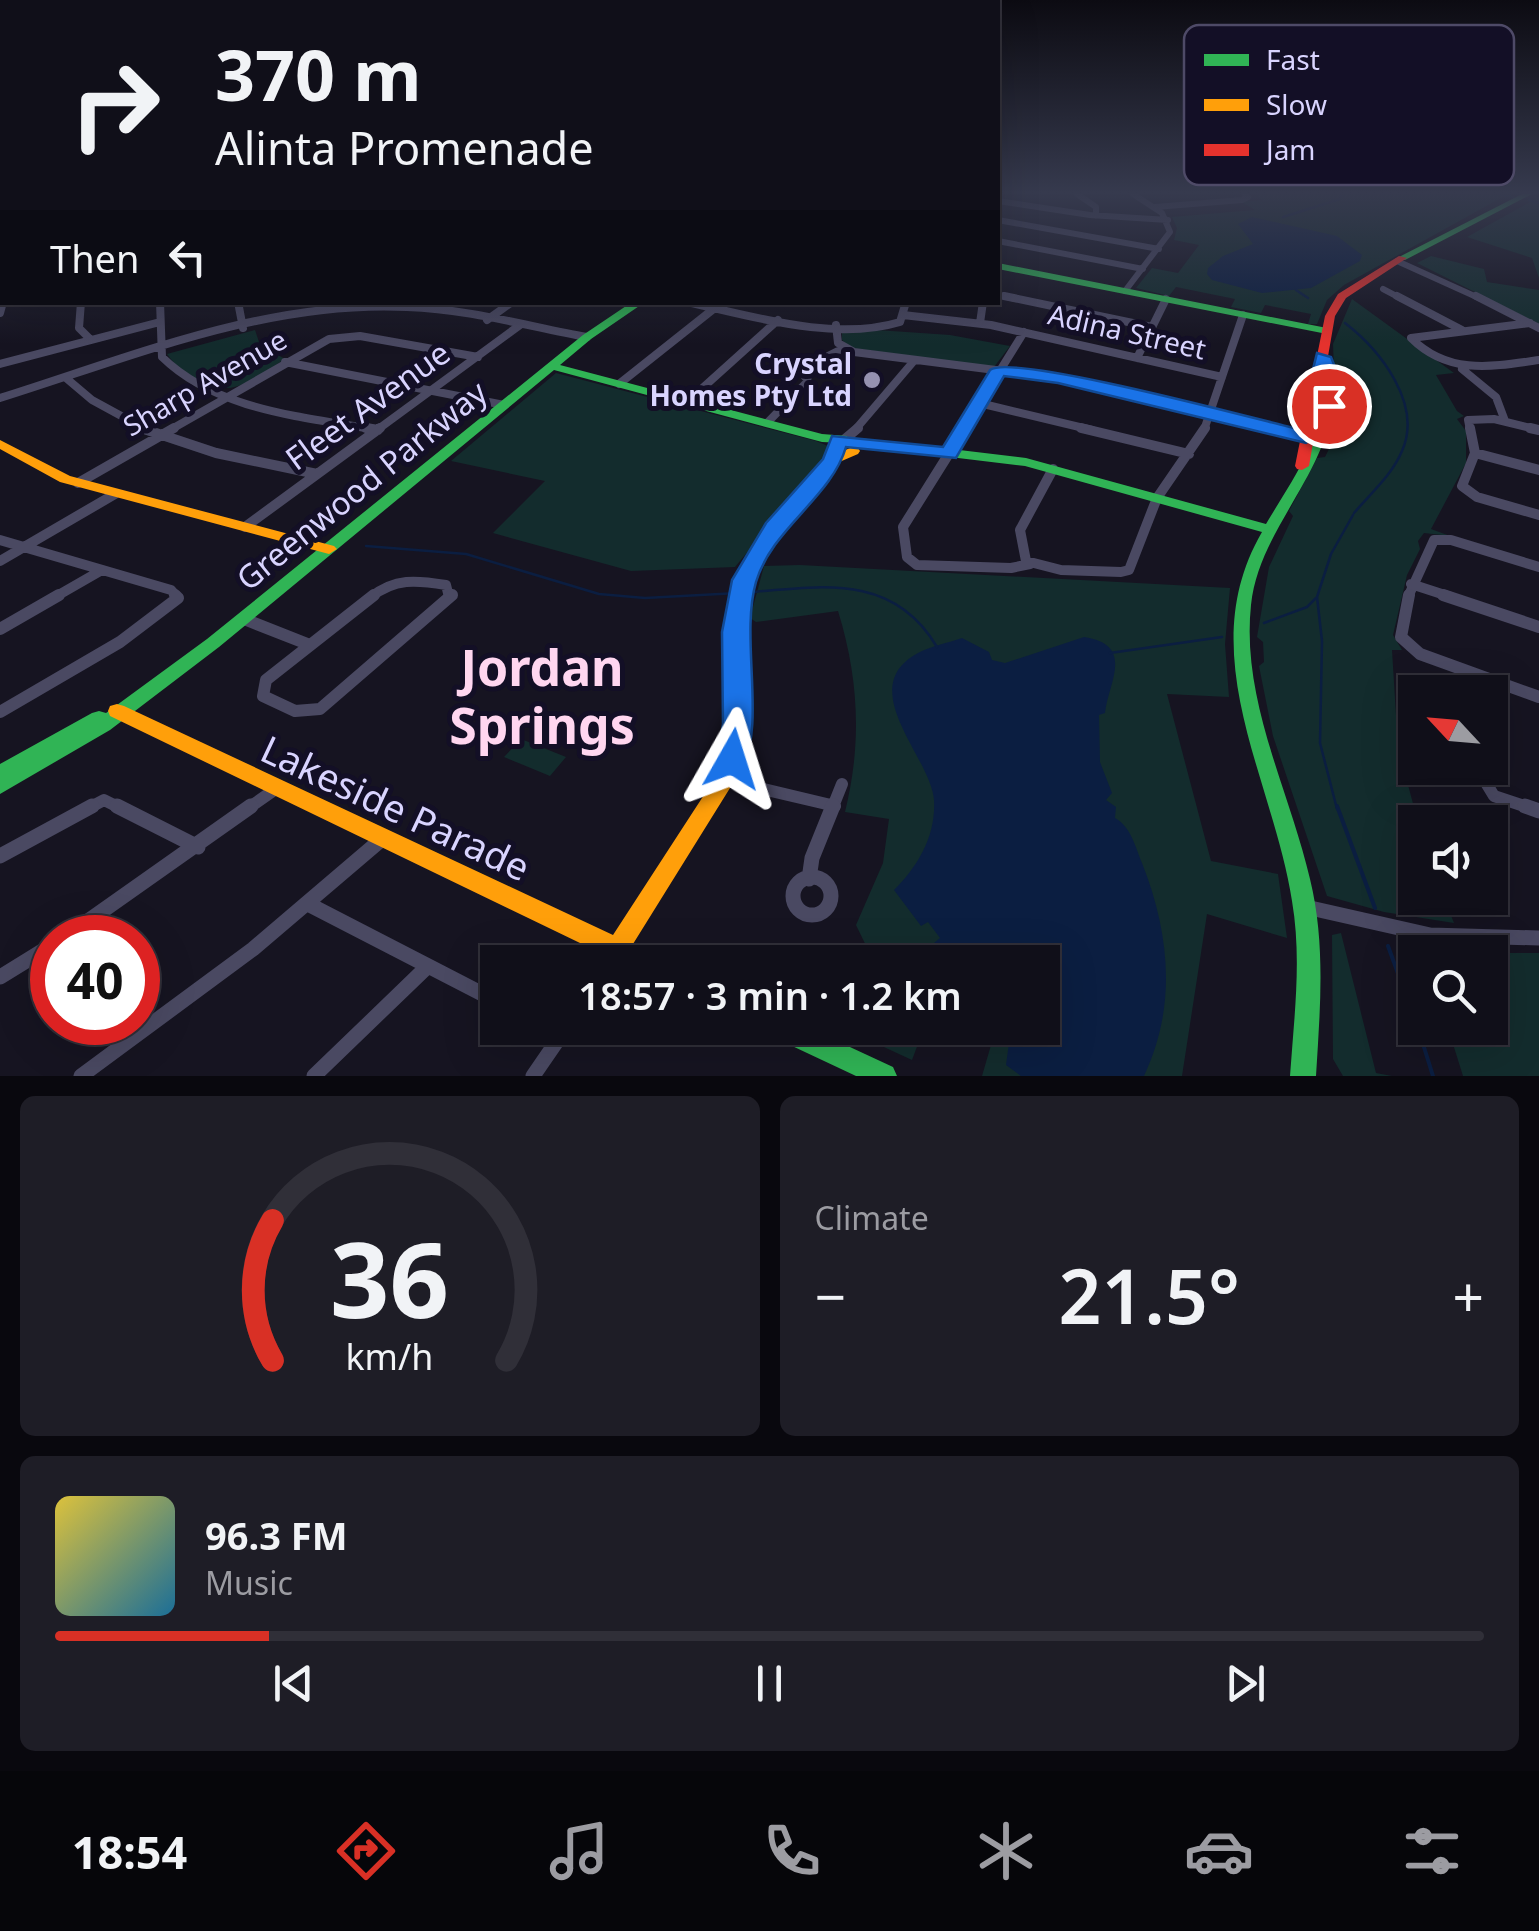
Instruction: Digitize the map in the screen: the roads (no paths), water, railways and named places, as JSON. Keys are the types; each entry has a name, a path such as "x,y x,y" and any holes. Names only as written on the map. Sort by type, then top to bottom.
{"street":[{"path":"1015,244 1143,269"},
{"path":"1132,244 1159,249"},
{"path":"1125,291 1162,244"},
{"path":"1304,1076 1309,966 1305,906 1254,738 1242,664 1244,597 1268,530 1302,466 1331,392 1323,357 1327,331 1342,296 1429,244"},
{"path":"1396,261 1424,270 1539,328"},
{"path":"1000,266 1327,331"},
{"path":"1383,289 1462,330"},
{"path":"1000,294 1152,327"},
{"path":"1137,358 1166,300"},
{"path":"81,305 78,328 90,339"},
{"path":"160,305 160,350 165,362 180,374 229,395 378,430"},
{"path":"239,305 243,328"},
{"path":"317,305 319,313"},
{"path":"487,320 508,305"},
{"name":"Greenwood Parkway","path":"0,786 84,737 244,618 588,337 636,305"},
{"path":"619,384 718,305"},
{"name":"Adina Street","path":"718,305 778,320 836,325 892,327 903,315 980,323 1222,377"},
{"path":"903,315 905,305"},
{"path":"980,323 983,305"},
{"path":"0,398 160,350 319,313 402,306 588,337"},
{"path":"1024,332 904,522 910,561 927,567 1011,568 1030,564 1127,572 1156,498 1188,454 1210,414 1243,315"},
{"path":"688,402 778,320"},
{"path":"2,361 160,322"},
{"path":"1505,421 1506,412 1492,392 1462,369 1429,355 1410,338 1530,323"},
{"path":"836,325 837,340 844,348 913,362 1058,378 1314,439"},
{"name":"Fleet Avenue","path":"245,527 520,326"},
{"name":"Sharp Avenue","path":"78,483 321,342 353,335 478,357"},
{"path":"767,424 824,358 844,348"},
{"path":"1462,369 1539,360"},
{"path":"284,362 504,405"},
{"path":"620,945 725,780 736,738 738,604 744,580 774,528 913,362"},
{"path":"1523,362 1539,371"},
{"path":"552,366 845,444 949,453 1053,469 1268,530"},
{"path":"66,378 105,412 160,436 318,474"},
{"path":"979,403 1188,454"},
{"path":"1539,430 1505,421 1468,420 1475,452 1464,489 1539,515"},
{"path":"0,444 36,466 78,483 329,549"},
{"path":"1475,452 1539,470"},
{"path":"1030,564 1019,534 1053,469"},
{"path":"0,560 115,494"},
{"path":"1539,566 1438,539 1431,543 1412,584 1403,641 1420,654 1539,697"},
{"path":"0,540 171,590 178,598 120,642 0,712"},
{"path":"0,630 102,570"},
{"path":"395,580 437,582 452,591 446,604 320,708 295,711 263,696 266,680 310,645 395,580"},
{"path":"1412,584 1539,626"},
{"path":"244,618 310,645"},
{"name":"Greenwood Parkway","path":"0,773 117,711"},
{"name":"Lakeside Parade","path":"117,711 591,945"},
{"path":"725,780 835,806"},
{"path":"809,879 812,858 842,784"},
{"path":"1487,785 1494,796 1539,811"},
{"path":"98,915 276,788"},
{"path":"0,856 104,800 198,847"},
{"path":"81,1076 210,982 382,839"},
{"path":"308,904 480,993"},
{"path":"1305,906 1430,935 1539,938"},
{"path":"0,977 30,959"},
{"path":"314,1076 428,966"},
{"path":"533,1076 550,1045"},
{"path":"818,1045 884,1076"}],"water":[{"path":"1252,244 1348,244 1362,255 1360,261 1311,288 1262,293 1212,280 1208,268 1223,256"},
{"path":"1084,637 1100,641 1114,657 1105,713 1099,715 1100,762 1112,793 1106,800 1116,807 1115,818 1132,838 1151,890 1159,916 1166,970 1162,1023 1144,1076 1021,1076 1006,1065 1009,1045 1060,1045 1060,945 934,945 940,938 928,922 921,926 894,890 924,849 934,813 930,783 894,704 893,685 900,668 918,653 962,638 989,652 992,660 1005,663"}],"waterway":[{"path":"1296,290 1308,298"},
{"path":"1345,323 1384,363 1395,380 1407,415 1407,433 1398,460 1354,513"},
{"path":"1337,809 1320,743 1322,641 1317,597 1331,554 1353,515"},
{"path":"366,546 466,554 599,594 645,598 738,593"},
{"path":"751,592 831,588 879,596 920,623 937,647"},
{"path":"1264,623 1307,607 1316,598"},
{"path":"1110,653 1222,637"},
{"path":"1337,806 1375,908"},
{"path":"1388,946 1398,973"},
{"path":"1423,1045 1433,1076"}],"place":[{"name":"Crystal Homes Pty Ltd","path":"872,380"}],"district":[{"name":"Jordan Springs","path":"542,697"}]}
